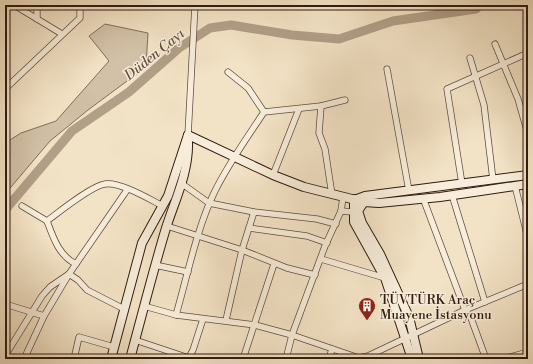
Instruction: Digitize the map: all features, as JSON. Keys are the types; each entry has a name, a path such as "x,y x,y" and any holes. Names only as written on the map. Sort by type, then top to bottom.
{"main road":[{"path":"188,135 273,175 332,195 357,201 379,203 452,195 528,184"},
{"path":"130,359 166,226 181,184 188,151 188,135"},
{"path":"111,359 142,243 146,232 163,206 174,182 188,135"},
{"path":"398,302 354,222 357,201 364,196 528,175"},
{"path":"356,212 380,254 419,359"},
{"path":"410,336 412,359"}],"street":[{"path":"14,5 62,34"},
{"path":"37,5 37,19"},
{"path":"5,89 80,18 80,5"},
{"path":"188,135 195,5"},
{"path":"495,44 518,98 528,131"},
{"path":"462,184 447,89 528,53"},
{"path":"470,58 484,105 493,180"},
{"path":"387,69 409,191"},
{"path":"228,72 248,88 264,112"},
{"path":"264,112 321,106 344,100"},
{"path":"321,106 319,133 325,149 332,195"},
{"path":"273,175 299,109"},
{"path":"176,315 210,203 234,157 264,112"},
{"path":"181,184 210,203 254,212 316,219 336,224"},
{"path":"47,221 69,204 101,185 112,185 127,190 163,206"},
{"path":"515,186 528,238"},
{"path":"24,359 44,316 69,274 127,190"},
{"path":"452,195 485,302"},
{"path":"286,359 292,335 327,243 341,211 343,198"},
{"path":"424,198 465,310 471,318 486,359"},
{"path":"22,206 47,221 55,243 66,257 76,264"},
{"path":"341,211 356,212"},
{"path":"226,320 242,250 254,212"},
{"path":"166,226 242,250 274,264 315,275"},
{"path":"249,228 307,236 327,243"},
{"path":"321,259 385,278"},
{"path":"243,359 274,264"},
{"path":"155,265 188,272"},
{"path":"69,274 78,280 87,290 124,309"},
{"path":"10,359 5,356 42,296 50,287 69,274"},
{"path":"144,306 176,315 203,319 226,320 255,325 292,335 359,358 368,356 465,310 528,284"},
{"path":"5,304 44,316"},
{"path":"135,340 190,359 203,319"},
{"path":"74,359 79,337 114,347"},
{"path":"329,359 332,348"},
{"path":"503,359 528,352"}],"shaded area":[{"path":"105,24 148,33 146,67 88,110 50,141 5,194 5,143 21,133 56,121 109,61 89,36"}],"waterway":[{"name":"Düden Çayı","path":"5,210 72,131 129,92 179,48 210,28 231,25 292,35 339,39 393,21 476,9 480,5"}],"place":[{"name":"TÜVTÜRK Araç Muayene İstasyonu","path":"367,321"}]}
